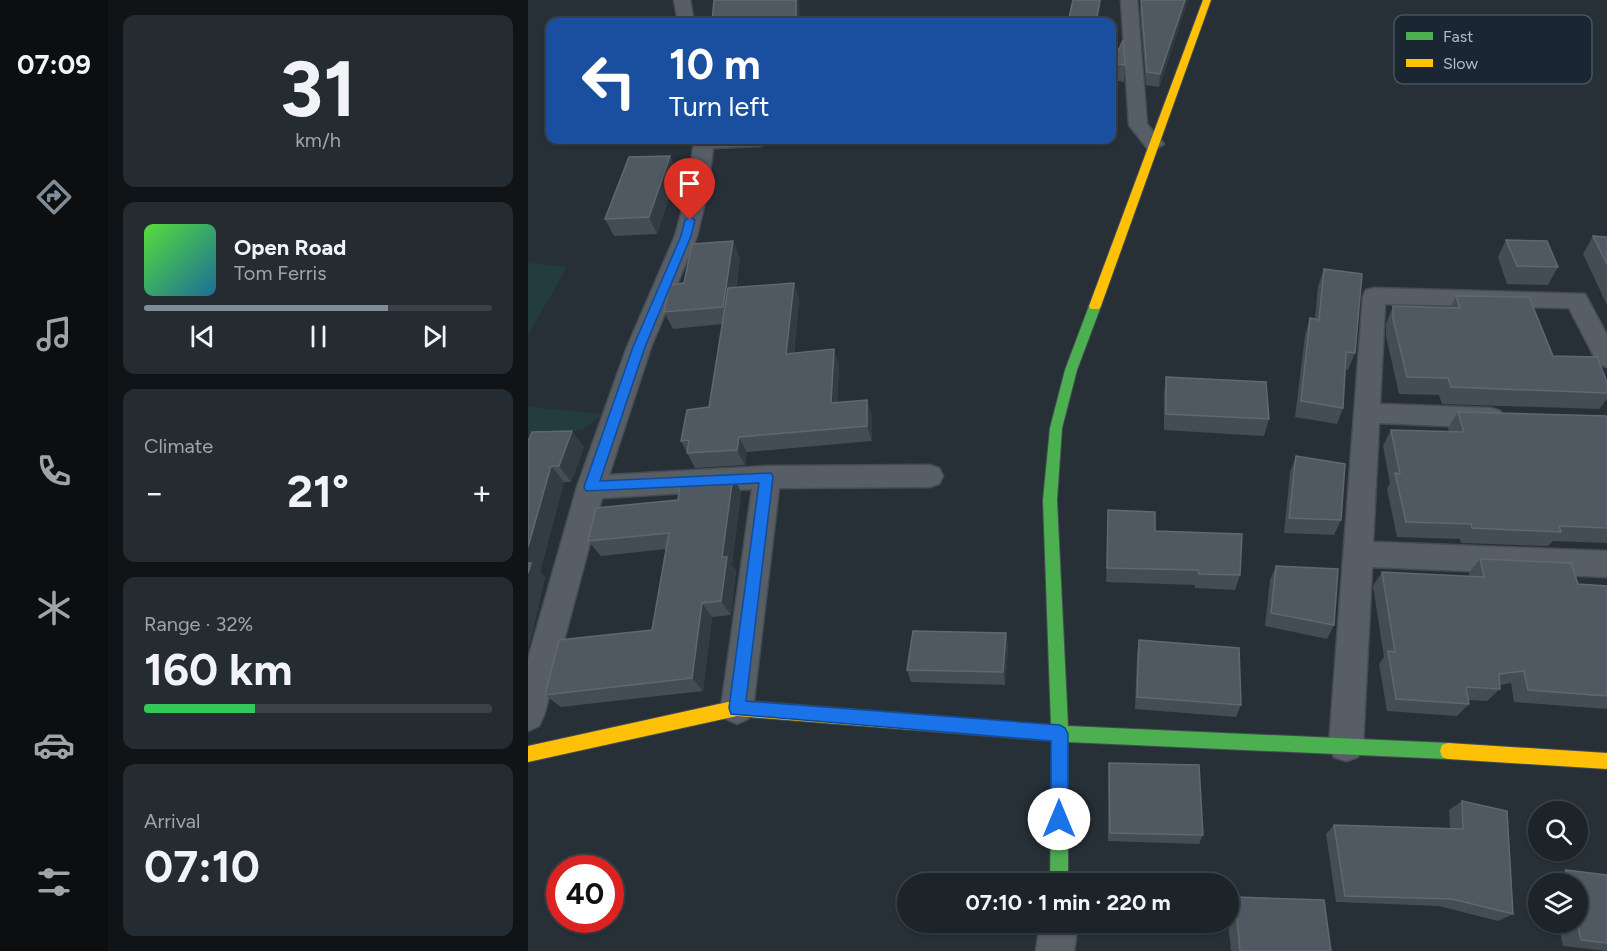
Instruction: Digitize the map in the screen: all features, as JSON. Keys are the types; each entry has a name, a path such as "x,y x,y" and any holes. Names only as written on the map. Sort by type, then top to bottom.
{"street":[{"path":"682,0 685,18"},
{"path":"1129,0 1137,125 1154,144"},
{"path":"1059,873 1060,734 1050,500 1056,428 1071,370 1207,0"},
{"path":"528,715 591,487 639,347 686,236 698,189 705,144"},
{"path":"1346,745 1374,296 1577,300 1607,358"},
{"path":"1367,413 1515,419"},
{"path":"591,487 766,477 929,476"},
{"path":"737,708 766,477"},
{"path":"1358,554 1607,564"},
{"path":"528,754 737,708 1060,734 1346,745 1607,761"},
{"path":"1055,951 1057,933"}],"green space":[{"path":"528,263 567,267 528,335"},
{"path":"528,407 604,414 583,429 528,441"}],"building":[{"path":"714,0 796,0 796,18 712,18"},
{"path":"1073,0 1100,0 1097,18 1069,18"},
{"path":"1141,0 1185,0 1160,74 1147,72"},
{"path":"1123,40 1125,65 1116,64 1116,56"},
{"path":"670,156 649,217 605,219 629,157"},
{"path":"1593,236 1607,237 1607,264"},
{"path":"1506,240 1547,241 1558,267 1517,266"},
{"path":"733,241 723,307 664,312 670,285 684,283 692,244"},
{"path":"1324,269 1362,274 1355,353 1346,352 1343,408 1301,401 1310,318 1319,320"},
{"path":"794,283 786,354 834,349 831,403 867,400 867,426 739,437 737,450 687,453 689,440 681,441 687,410 709,407 728,288"},
{"path":"1456,296 1529,297 1553,356 1597,357 1607,382 1607,393 1451,387 1448,378 1407,377 1393,319 1393,306 1460,308"},
{"path":"1166,377 1266,382 1269,419 1166,414"},
{"path":"1458,412 1607,416 1607,528 1559,526 1561,532 1472,528 1471,524 1406,522 1395,473 1400,474 1391,430 1464,432"},
{"path":"572,431 559,466 551,466 528,547 528,441 532,432"},
{"path":"1296,456 1345,464 1341,520 1289,518"},
{"path":"733,476 722,557 727,557 721,601 702,603 692,678 545,695 559,640 652,630 669,533 588,541 596,508 678,500 681,479"},
{"path":"1108,510 1155,512 1155,531 1242,534 1240,575 1199,574 1198,570 1107,568"},
{"path":"1480,559 1571,563 1578,584 1607,586 1607,696 1528,690 1524,671 1499,674 1500,689 1466,687 1469,704 1396,699 1388,651 1395,652 1382,572 1484,577"},
{"path":"1276,566 1338,569 1334,625 1271,613"},
{"path":"913,631 1006,633 1003,672 907,670"},
{"path":"1139,640 1239,648 1241,705 1137,697"},
{"path":"1109,763 1199,765 1203,835 1110,833"},
{"path":"1462,801 1507,811 1513,914 1452,899 1345,896 1334,825 1463,829"},
{"path":"1566,870 1607,875 1607,943 1581,940 1579,933 1588,933 1588,873 1567,873"},
{"path":"1239,897 1324,900 1331,951 1240,951"}],"traffic: fast":[{"path":"1059,873 1060,734 1050,500 1056,428 1071,370 1095,306"},
{"path":"914,722 1060,734 1448,751"}],"traffic: slow":[{"path":"1095,306 1207,0"},
{"path":"528,754 737,708 914,722"},
{"path":"1448,751 1607,761"}],"route":[{"path":"690,220 686,236 639,347 591,487 766,477 737,708 1060,734 1059,819"}]}
